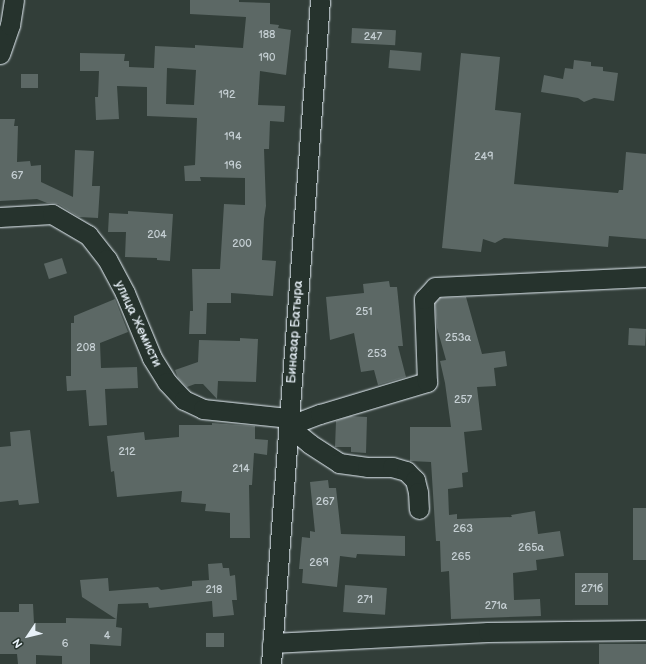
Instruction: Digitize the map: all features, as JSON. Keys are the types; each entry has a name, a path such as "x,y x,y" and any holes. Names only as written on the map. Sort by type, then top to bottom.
{"street":[{"path":"0,54 10,25 14,0"},
{"name":"Биназар Батыра","path":"271,664 320,0"},
{"name":"улица Жемисти","path":"0,218 52,214 88,235 107,259 125,293 152,358 167,382 184,400 203,409 288,422"},
{"path":"288,422 427,382 424,299 435,287 646,277"},
{"path":"288,422 310,444 339,463 367,467 392,467 406,472 415,480 420,509"},
{"path":"272,643 488,632 646,630"}],"building":[{"path":"190,0 239,0 239,2 270,3 270,24 279,25 278,28 291,30 286,75 260,71 258,105 285,106 284,122 270,121 269,149 264,149 266,206 262,260 276,261 273,296 231,293 231,303 207,303 206,334 189,334 190,311 193,311 192,269 220,269 224,204 245,205 245,178 200,177 201,181 185,181 184,166 195,165 197,118 147,116 147,87 117,86 119,119 96,120 95,97 98,97 99,71 80,71 80,53 125,54 124,61 129,61 129,67 154,68 155,46 195,48 195,45 243,48 246,17 190,14","holes":["167,68 196,70 194,105 166,104"]},
{"path":"352,28 396,30 395,45 351,43"},
{"path":"390,50 422,53 420,71 388,68"},
{"path":"461,53 500,57 495,110 521,113 514,184 618,193 619,190 623,190 626,152 646,154 646,239 609,236 608,247 504,238 495,243 483,239 481,252 442,248"},
{"path":"574,60 591,62 591,66 603,67 603,71 618,73 614,101 594,98 584,102 578,98 541,92 544,75 563,79 565,68 573,69"},
{"path":"21,74 38,74 38,88 21,88"},
{"path":"0,119 15,119 14,126 18,126 17,162 30,161 31,166 41,165 41,182 73,197 75,150 94,151 92,186 100,186 98,218 79,217 58,204 47,203 37,199 0,201"},
{"path":"128,211 173,214 170,261 157,260 157,258 125,257 126,232 108,232 109,213 128,214"},
{"path":"62,258 67,273 49,279 44,264"},
{"path":"389,281 390,287 397,287 403,346 398,346 406,377 378,385 374,370 361,372 354,333 330,340 326,297 364,293 363,284"},
{"path":"466,297 482,354 505,351 507,366 494,368 496,386 477,387 482,430 464,432 468,472 462,473 463,487 448,489 449,515 457,514 457,519 512,517 511,515 535,511 538,534 560,531 564,556 536,560 537,570 513,573 514,600 540,599 541,616 451,619 449,571 441,572 440,541 436,541 431,462 410,461 410,427 451,427 445,383 440,361 446,360 437,328 435,303 440,298"},
{"path":"115,299 128,332 100,343 101,368 137,367 138,388 105,389 107,425 89,426 86,390 67,391 66,376 71,376 71,323 74,323 74,316"},
{"path":"629,328 646,329 645,346 628,345"},
{"path":"240,338 258,339 256,382 218,381 217,399 203,384 195,384 187,387 178,378 175,370 198,362 199,340 240,341"},
{"path":"350,416 367,417 366,453 351,452 351,447 335,447 336,421"},
{"path":"212,423 255,426 255,439 268,440 267,455 254,453 252,485 249,485 250,538 230,538 230,513 205,511 206,504 181,502 182,491 117,497 114,471 111,472 107,436 144,432 145,440 179,437 179,425 212,425"},
{"path":"30,430 39,503 19,505 18,500 0,502 0,447 11,446 10,432"},
{"path":"328,480 329,488 336,488 341,534 405,536 405,556 357,554 356,558 340,556 337,587 302,583 303,569 299,569 302,537 310,538 310,531 315,532 310,482"},
{"path":"633,508 646,508 646,560 633,560"},
{"path":"222,563 223,568 229,568 230,576 235,575 237,600 232,600 234,615 213,617 212,601 149,608 148,603 118,604 116,627 122,628 121,646 90,644 90,664 62,664 62,656 36,655 36,664 18,664 17,654 0,654 0,612 19,612 19,604 33,604 34,623 66,623 66,618 116,619 82,597 80,580 108,578 109,591 158,587 161,590 192,586 192,581 209,580 208,564"},
{"path":"575,573 608,573 608,605 575,605"},
{"path":"345,585 387,588 385,615 343,612"},
{"path":"206,633 224,633 224,647 206,647"},
{"path":"599,644 646,644 646,664 599,664"}]}
